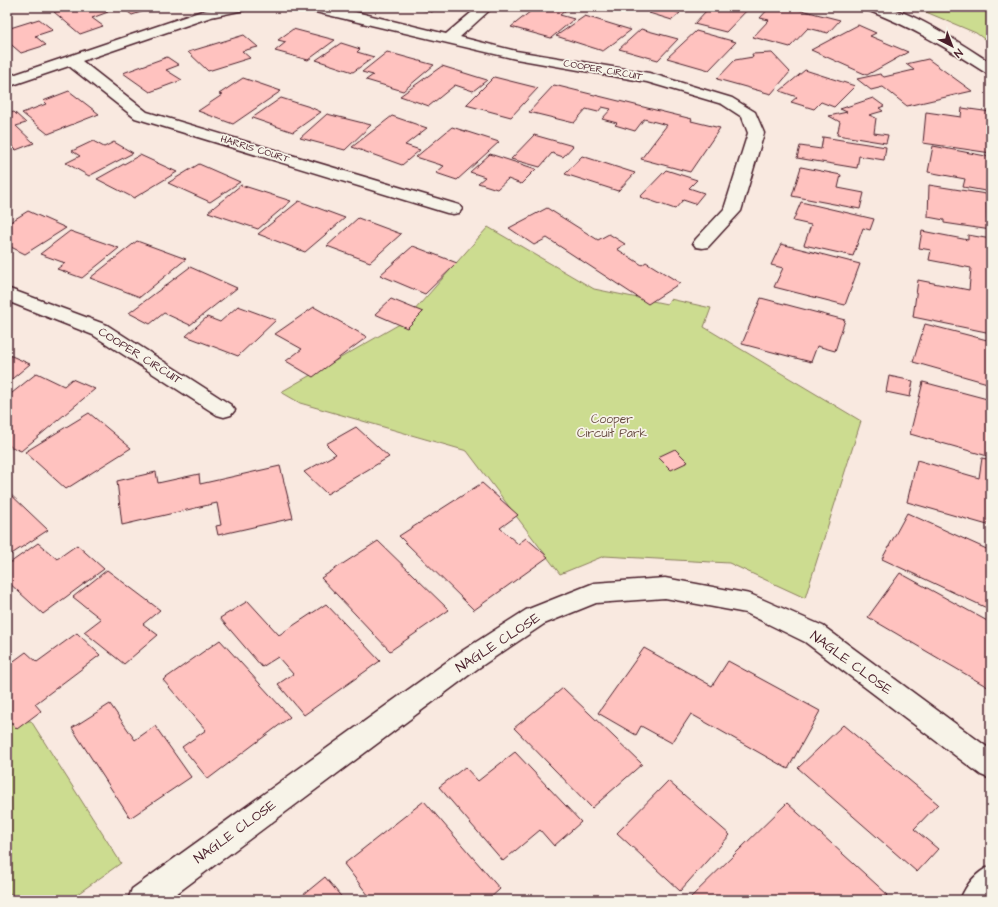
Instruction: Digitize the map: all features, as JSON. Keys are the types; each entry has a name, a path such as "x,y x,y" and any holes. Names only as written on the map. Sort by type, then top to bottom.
{"street":[{"path":"7,82 206,14 239,7"},
{"name":"COOPER CIRCUIT","path":"311,7 450,38 516,55 649,78 727,101 749,115 756,133 732,211 702,243"},
{"path":"450,38 486,7"},
{"path":"872,7 904,19 946,41 991,70"},
{"name":"HARRIS COURT","path":"71,60 142,115 453,209"},
{"name":"COOPER CIRCUIT","path":"7,294 100,330 224,410"},
{"name":"NAGLE CLOSE","path":"143,900 468,660 535,617 594,593 666,588 750,604 814,634 991,766"},
{"path":"975,900 991,882"}],"green space":[{"path":"914,7 991,7 991,44 976,33"},
{"name":"Cooper Circuit Park","path":"488,227 594,289 667,304 670,299 711,308 704,327 861,421 805,598 729,563 604,556 560,574 467,451 300,403 281,392 405,321"},
{"path":"7,721 31,721 121,863 69,900 17,900 7,890"}],"building":[{"path":"71,7 101,7 108,12 92,18 103,26 80,34 54,12"},
{"path":"132,7 157,7 132,15 124,9"},
{"path":"412,7 438,7 432,12"},
{"path":"536,7 559,7 567,9 560,15 574,19 551,38 511,27"},
{"path":"657,7 680,13 672,20 649,13"},
{"path":"691,7 750,7 726,32 694,24 706,11"},
{"path":"770,7 783,10 785,7 789,7 840,20 828,33 808,28 790,47 753,37 769,20 760,18"},
{"path":"585,16 631,30 603,51 556,36"},
{"path":"39,19 53,30 35,36 46,45 21,53 7,41 7,29"},
{"path":"858,25 876,33 870,36 908,52 867,75 811,50"},
{"path":"293,29 335,40 308,60 275,51 286,42 278,40"},
{"path":"641,29 678,39 658,60 619,49"},
{"path":"696,31 736,42 709,70 667,58"},
{"path":"244,35 258,47 242,51 250,58 208,71 188,52"},
{"path":"341,43 360,49 357,52 374,57 353,72 316,60"},
{"path":"387,52 434,65 403,91 366,80 373,75 362,72"},
{"path":"772,53 790,72 771,94 717,79 735,60 753,57 752,54"},
{"path":"167,57 179,65 166,70 182,80 150,92 123,73"},
{"path":"928,59 972,91 907,106 883,87 871,90 857,79 880,74 884,77 914,70 906,64"},
{"path":"442,66 487,80 473,91 455,85 429,106 400,96"},
{"path":"805,70 855,86 834,107 821,102 814,109 791,102 797,97 780,91"},
{"path":"494,77 538,88 511,117 466,105"},
{"path":"243,78 281,91 233,124 198,111 222,95 219,94"},
{"path":"554,85 692,119 691,121 720,128 690,172 641,159 667,125 644,119 635,131 615,125 617,123 602,119 611,109 602,107 598,112 586,109 574,123 529,112"},
{"path":"69,91 99,114 48,134 22,113 46,104 43,101"},
{"path":"281,98 321,112 293,132 252,118"},
{"path":"873,98 884,106 879,108 883,111 869,115 876,118 874,133 888,135 886,143 837,135 840,122 829,116 847,112 840,109"},
{"path":"962,108 991,112 991,153 923,143 926,112 961,117"},
{"path":"14,112 26,123 16,126 34,143 16,150 7,141 7,114"},
{"path":"327,114 371,125 345,150 300,138"},
{"path":"392,116 427,128 405,145 420,150 402,165 352,147"},
{"path":"452,127 499,142 457,180 436,173 444,166 416,157"},
{"path":"534,135 573,146 563,157 552,153 540,167 511,159"},
{"path":"823,137 886,147 884,160 859,156 857,168 797,158 800,146 821,149"},
{"path":"93,141 104,147 114,142 133,153 89,176 66,163 80,156 72,151"},
{"path":"933,146 991,157 991,192 963,187 965,179 928,172"},
{"path":"490,154 536,169 521,184 508,179 497,189 478,183 485,177 470,172"},
{"path":"140,155 177,172 134,198 97,179"},
{"path":"582,156 635,173 618,191 565,174"},
{"path":"199,164 240,182 210,202 168,183"},
{"path":"801,167 841,175 838,188 864,193 860,209 792,196"},
{"path":"666,170 697,180 689,188 704,193 695,204 683,200 675,209 640,197"},
{"path":"241,185 291,201 258,229 208,212"},
{"path":"929,185 986,194 987,220 991,220 991,230 944,223 944,220 928,217"},
{"path":"299,201 345,218 305,252 258,234"},
{"path":"801,202 874,219 870,230 863,228 853,256 804,245 811,225 793,221"},
{"path":"547,208 598,240 609,234 625,244 617,249 642,265 646,262 680,283 648,304 547,238 534,245 509,228"},
{"path":"28,211 66,228 25,254 7,245 7,224"},
{"path":"358,218 401,234 370,262 327,246"},
{"path":"70,231 119,248 82,278 57,269 65,263 40,254"},
{"path":"922,231 968,240 968,235 991,239 991,333 913,317 918,280 969,290 971,268 929,260 931,250 919,248"},
{"path":"137,241 186,259 140,297 90,278"},
{"path":"781,244 860,264 845,305 774,287 783,268 771,265"},
{"path":"413,246 457,263 425,294 380,275"},
{"path":"190,267 237,288 190,325 164,313 150,324 129,313"},
{"path":"761,298 845,320 835,351 817,346 811,362 742,344"},
{"path":"391,299 423,312 407,328 375,314"},
{"path":"238,306 276,320 238,356 186,336 207,317 220,322"},
{"path":"314,307 367,337 313,377 286,361 302,349 275,334"},
{"path":"925,324 991,341 991,384 913,362"},
{"path":"7,354 30,364 7,383"},
{"path":"37,373 64,386 72,379 95,389 21,451 7,445 7,397"},
{"path":"889,376 913,381 910,397 886,392"},
{"path":"923,382 991,400 991,457 910,434"},
{"path":"89,413 131,448 66,489 25,452"},
{"path":"356,427 389,457 327,494 304,472 336,454 326,444"},
{"path":"675,449 688,462 671,470 658,457"},
{"path":"982,458 991,460 991,526 907,502 917,460 979,478"},
{"path":"280,466 293,518 218,535 216,526 221,525 217,503 122,525 117,481 156,472 158,483 199,474 200,484"},
{"path":"482,483 518,515 500,528 518,544 526,538 548,557 474,610 399,536"},
{"path":"7,491 48,530 7,557"},
{"path":"907,513 991,551 991,610 882,559"},
{"path":"378,541 449,610 390,651 321,578"},
{"path":"38,543 57,559 77,545 104,569 43,614 7,581 7,565"},
{"path":"107,570 160,610 143,624 158,635 124,664 84,632 101,619 73,597"},
{"path":"900,573 991,623 991,689 868,617"},
{"path":"248,601 279,635 326,604 380,661 304,715 278,684 293,674 278,657 262,667 220,618"},
{"path":"77,633 100,655 35,704 41,711 17,729 7,718 7,666 26,652 37,662"},
{"path":"220,640 290,717 208,779 182,747 206,730 163,680"},
{"path":"644,648 712,686 728,661 820,711 788,769 691,714 672,743 641,726 636,735 598,713"},
{"path":"563,688 642,764 592,808 514,728"},
{"path":"110,704 135,740 155,726 191,777 130,818 72,728"},
{"path":"843,725 938,804 914,829 938,849 917,872 798,768"},
{"path":"515,752 581,822 554,846 540,830 503,861 439,787 465,767 478,781"},
{"path":"668,781 730,835 680,891 617,833"},
{"path":"424,801 500,889 488,900 372,900 344,864"},
{"path":"787,803 888,895 883,900 688,900"},
{"path":"325,877 344,900 297,900"}]}
